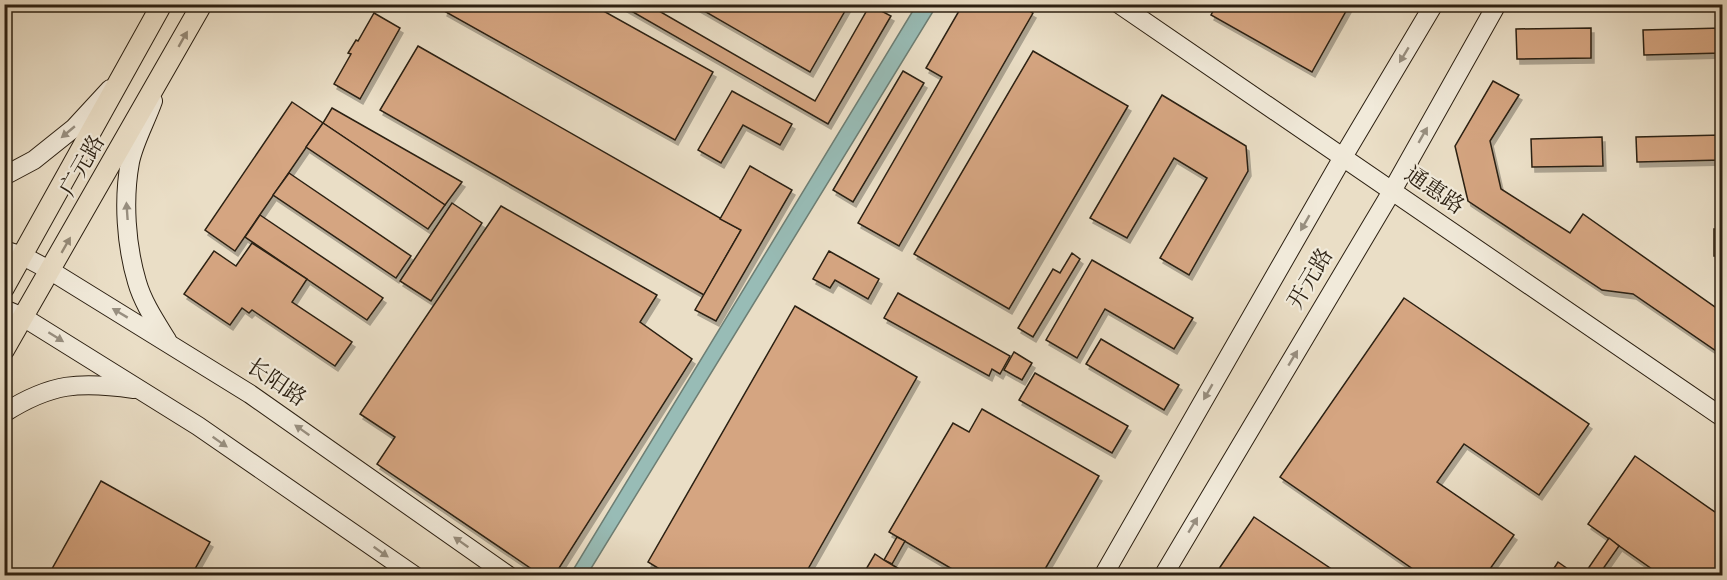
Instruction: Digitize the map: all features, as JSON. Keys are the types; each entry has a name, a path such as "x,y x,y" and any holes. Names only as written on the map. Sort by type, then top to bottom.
{"main road":[{"name":"广元路","path":"4,288 14,253 123,75 162,4"},
{"name":"广元路","path":"4,350 51,272 202,4"},
{"name":"通惠路","path":"1119,4 1722,417"},
{"name":"开元路","path":"1103,576 1343,157 1434,4"},
{"name":"开元路","path":"1163,576 1392,191 1497,4"},
{"path":"164,72 131,161 126,201 130,249 137,283 150,311 170,344"},
{"path":"4,176 34,160 74,128 123,75"},
{"name":"长阳路","path":"14,253 51,272 250,394 509,576"},
{"path":"4,309 24,317 198,426 415,576"},
{"path":"4,413 45,391 70,385 102,384 141,390"}],"water":[{"path":"917,4 937,5 587,575 570,575"}],"building":[{"path":"447,4 591,4 713,72 675,140 444,11"},
{"path":"619,4 647,4 815,101 870,5 891,16 828,124"},
{"path":"692,4 849,4 810,72"},
{"path":"963,4 1018,4 1033,13 899,246 858,223 942,77 926,68"},
{"path":"1217,4 1350,4 1312,72 1211,15"},
{"path":"374,13 400,28 360,99 334,84 351,54 348,53 356,40 358,41"},
{"path":"1591,28 1591,58 1517,59 1516,29"},
{"path":"1722,28 1722,53 1644,55 1643,30"},
{"path":"418,46 741,230 704,295 380,110"},
{"path":"1033,51 1128,106 1009,309 914,254"},
{"path":"903,71 924,83 853,202 833,190"},
{"path":"1493,81 1519,95 1490,141 1501,189 1570,233 1583,214 1722,312 1722,355 1633,294 1602,290 1468,201 1455,146"},
{"path":"732,91 792,124 780,145 743,125 721,163 698,150"},
{"path":"1162,95 1246,146 1248,171 1189,275 1160,258 1207,178 1174,158 1127,238 1090,218"},
{"path":"292,102 323,123 235,251 205,230"},
{"path":"332,108 462,182 445,205 323,123"},
{"path":"323,123 445,205 428,229 306,147"},
{"path":"1722,135 1722,160 1637,162 1636,137"},
{"path":"1602,137 1603,166 1532,167 1531,139"},
{"path":"750,166 792,190 716,321 695,310 741,230 720,219"},
{"path":"289,173 411,256 396,278 273,195"},
{"path":"452,203 482,223 431,301 400,281"},
{"path":"501,206 657,295 640,322 692,359 554,576 542,576 377,464 395,437 360,414"},
{"path":"260,215 383,298 367,320 245,237"},
{"path":"1714,229 1722,229 1722,256 1714,256"},
{"path":"252,243 307,279 292,302 352,342 335,366 252,310 249,313 242,308 230,325 184,294 214,251 236,266"},
{"path":"829,251 879,279 868,299 835,280 830,288 813,279"},
{"path":"1072,253 1080,259 1033,337 1018,328 1053,269 1060,273"},
{"path":"1092,260 1193,318 1174,349 1105,309 1077,358 1046,340"},
{"path":"898,293 1010,356 1000,374 992,369 989,376 884,318"},
{"path":"1404,298 1589,424 1539,495 1464,444 1437,482 1514,535 1485,576 1423,576 1280,477"},
{"path":"795,306 917,377 804,576 671,576 648,562"},
{"path":"1101,339 1179,385 1164,410 1086,364"},
{"path":"1014,352 1032,363 1022,380 1004,370"},
{"path":"1035,373 1128,426 1112,453 1019,400"},
{"path":"982,409 1099,476 1041,576 964,576 889,532 953,423 969,432"},
{"path":"1635,456 1722,517 1722,576 1662,576 1588,524"},
{"path":"101,481 210,542 191,576 48,576"},
{"path":"1254,517 1342,576 1214,576"},
{"path":"897,537 905,541 892,564 884,560"},
{"path":"1609,538 1619,546 1598,576 1583,576"},
{"path":"875,554 884,560 911,576 862,576"},
{"path":"1558,562 1578,576 1549,576"}]}
